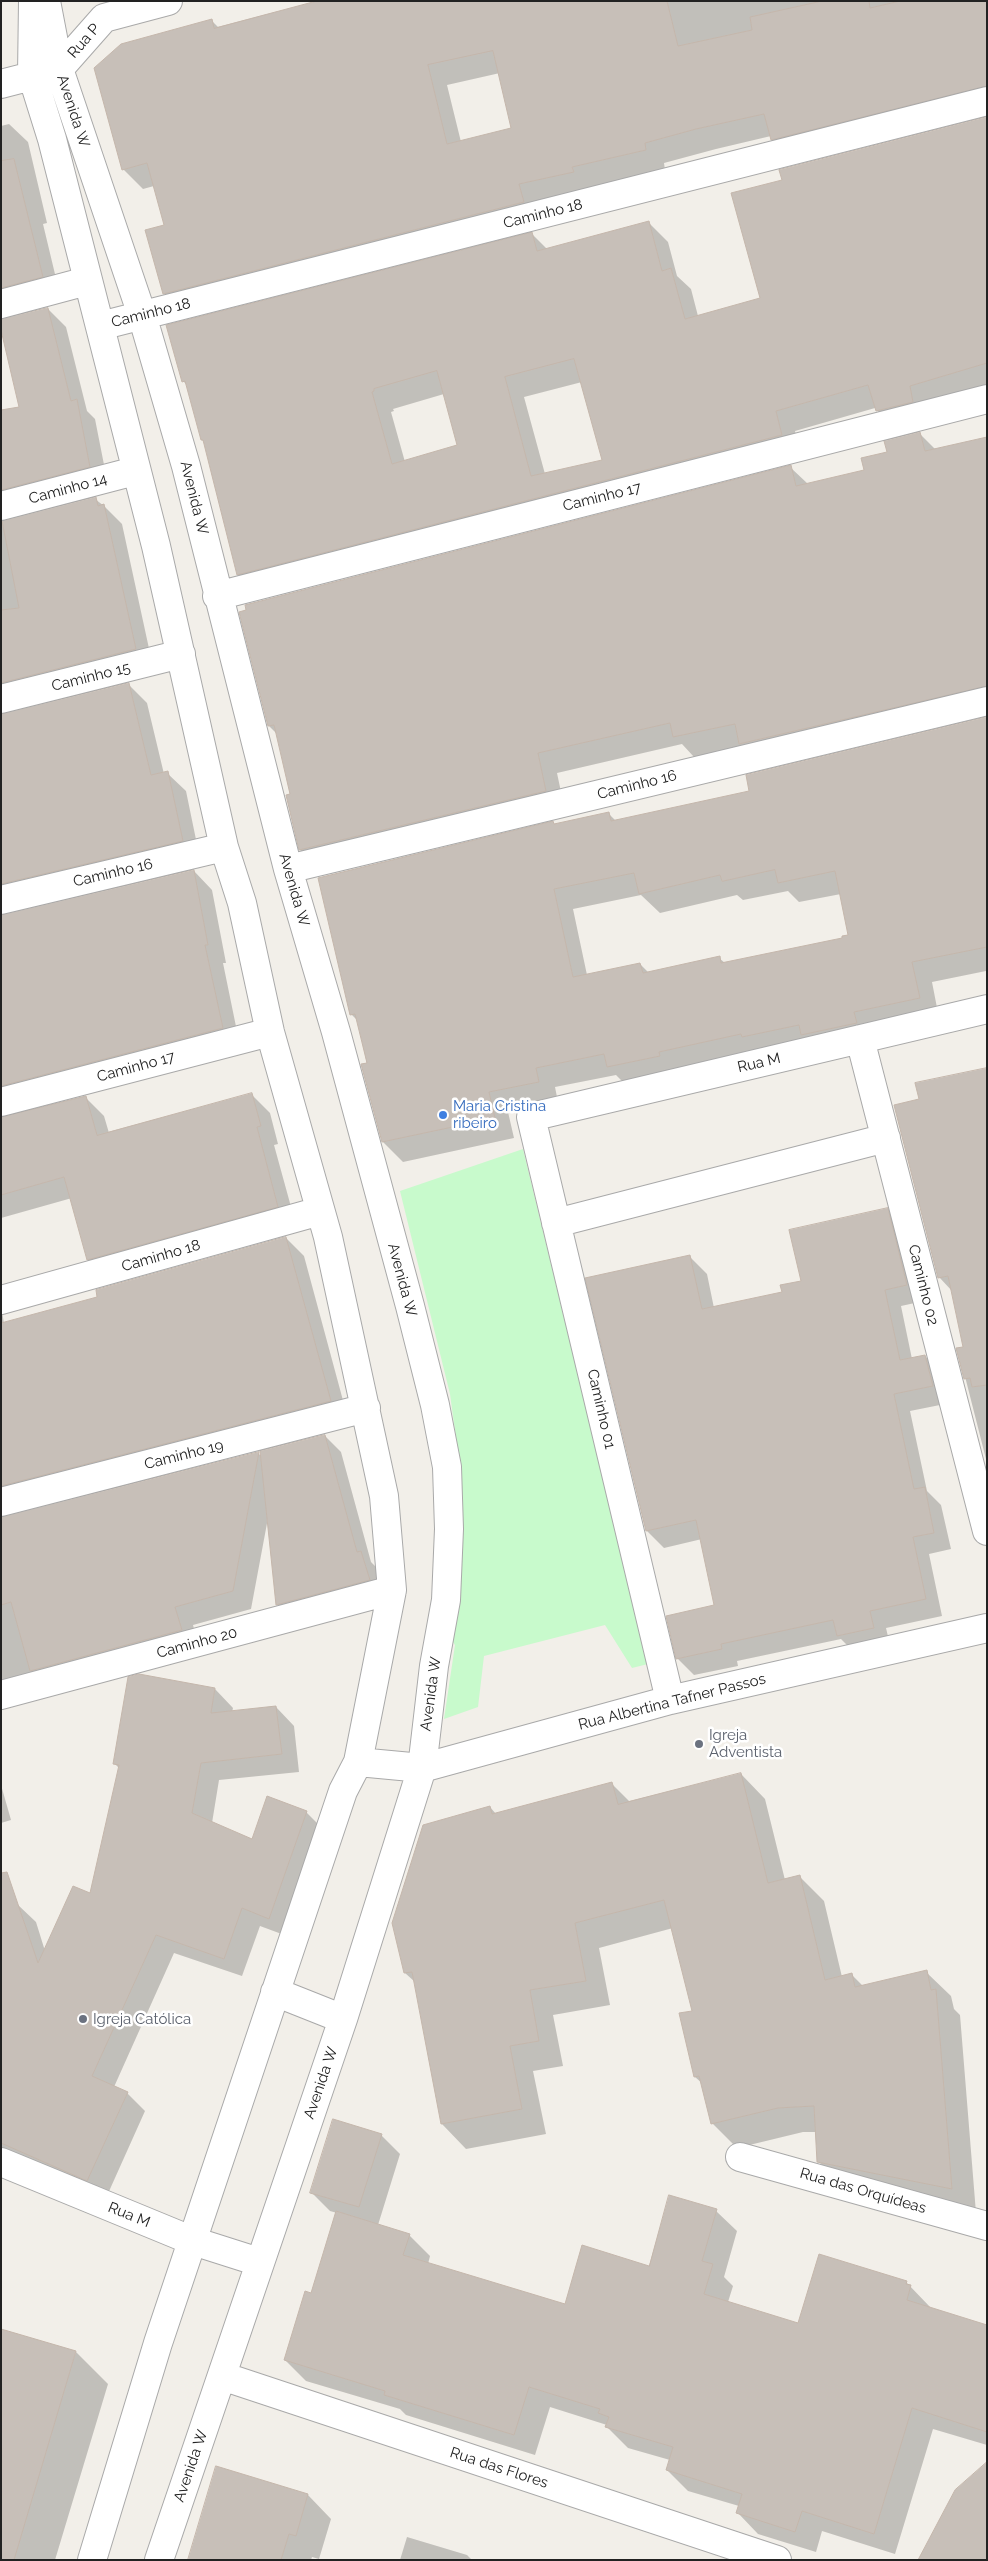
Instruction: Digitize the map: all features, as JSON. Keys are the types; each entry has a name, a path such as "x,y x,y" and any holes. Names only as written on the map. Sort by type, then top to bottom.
{"street":[{"name":"Avenida W","path":"33,1 32,75 52,138 135,471 156,546 224,847 242,903 270,1032 328,1236 384,1496 392,1590 358,1762 343,1791 158,2343 92,2560"},
{"name":"Avenida W","path":"46,1 59,69 142,316 186,466 217,596 288,870 336,1032 410,1306 435,1405 446,1467 449,1529 446,1600 434,1666 422,1768 343,2019 159,2560"},
{"name":"Rua P","path":"1,84 59,69 104,9 168,1"},
{"name":"Caminho 18","path":"100,326 987,101"},
{"path":"1,304 87,281"},
{"name":"Caminho 17","path":"217,596 987,399"},
{"name":"Caminho 14","path":"1,506 135,471"},
{"name":"Caminho 15","path":"1,699 181,654"},
{"name":"Caminho 16","path":"288,870 987,701"},
{"name":"Caminho 16","path":"1,900 224,847"},
{"name":"Rua M","path":"531,1117 987,1009"},
{"name":"Caminho 17","path":"1,1102 270,1032"},
{"name":"Caminho 02","path":"860,1039 987,1531"},
{"name":"Caminho 01","path":"531,1117 670,1700"},
{"path":"556,1223 886,1138"},
{"name":"Caminho 18","path":"1,1300 320,1212"},
{"name":"Caminho 19","path":"1,1502 366,1408"},
{"name":"Caminho 20","path":"1,1695 392,1590"},
{"name":"Rua Albertina Tafner Passos","path":"358,1762 422,1768 670,1700 987,1628"},
{"path":"276,1992 343,2019"},
{"name":"Rua das Orquídeas","path":"740,2156 987,2226"},
{"name":"Rua M","path":"1,2162 193,2241 259,2262"},
{"name":"Rua das Flores","path":"222,2376 776,2560"}],"green space":[{"path":"523,1149 648,1664 632,1668 605,1625 484,1656 478,1707 444,1719 455,1645 441,1625 458,1453 450,1394 400,1191"}],"building":[{"path":"317,1 667,1 678,46 752,30 750,17 822,1 869,1 870,8 900,1 987,1 987,86 771,140 764,114 696,129 645,143 646,150 572,167 574,172 519,184 524,202 163,294 145,230 164,225 147,163 122,170 94,68 121,44 212,19 214,28","holes":["493,51 511,128 447,144 428,65"]},
{"path":"987,117 987,363 910,386 913,402 876,411 868,385 776,411 782,435 237,575 203,440 201,440 185,381 182,382 166,325 532,232 537,251 649,221 662,271 671,268 685,319 760,298 731,193 782,180 779,170","holes":["574,359 602,460 531,476 505,377","437,371 457,445 392,464 372,392 374,389"]},
{"path":"14,159 43,277 1,288 1,161"},
{"path":"48,308 71,401 77,399 90,467 1,490 1,410 19,407 1,330 1,319"},
{"path":"920,432 925,451 987,437 987,686 739,744 735,724 673,737 670,723 538,753 546,791 299,850 286,795 290,794 274,725 268,726 239,612 246,610 245,605 791,465 796,486 864,470 861,458 887,452 884,441"},
{"path":"96,497 98,506 104,504 136,649 1,683 1,610 19,608 2,521"},
{"path":"129,683 151,775 168,771 183,841 1,884 1,714"},
{"path":"987,717 987,947 912,962 920,998 854,1012 857,1023 801,1035 799,1025 742,1037 741,1034 659,1052 660,1056 607,1067 604,1054 536,1068 539,1082 489,1092 495,1118 382,1142 361,1064 367,1063 355,1014 350,1015 318,878 553,821 554,824 609,812 611,821 749,791 746,775","holes":["775,870 778,883 835,871 848,935 842,936 842,938 721,963 720,956 643,973 640,963 573,977 554,889 634,873 639,894 720,875 722,881"]},
{"path":"194,870 208,945 205,945 223,1028 1,1086 1,915"},
{"path":"987,1068 987,1385 972,1387 970,1378 964,1379 956,1348 963,1347 948,1276 938,1278 894,1105 919,1099 915,1083"},
{"path":"252,1093 261,1126 257,1127 278,1207 87,1260 64,1177 1,1195 1,1117 86,1096 97,1135"},
{"path":"888,1208 907,1285 885,1290 900,1360 925,1355 933,1386 894,1394 914,1489 925,1487 934,1533 913,1537 926,1599 870,1611 874,1628 837,1636 833,1620 721,1644 722,1649 676,1659 666,1616 714,1605 696,1520 646,1531 585,1278 690,1255 702,1309 782,1292 780,1285 801,1281 789,1230"},
{"path":"286,1237 331,1401 1,1486 1,1323 97,1297 96,1290"},
{"path":"325,1435 357,1552 361,1551 370,1580 276,1605 260,1451"},
{"path":"259,1452 233,1591 175,1607 182,1630 30,1671 11,1602 1,1605 1,1517"},
{"path":"139,1674 215,1688 211,1713 276,1706 282,1754 201,1763 192,1813 252,1839 267,1796 307,1811 269,1919 242,1908 224,1959 156,1935 92,2076 128,2092 87,2181 1,2143 1,1873 7,1872 38,1963 73,1886 90,1893 119,1765 113,1764 128,1677"},
{"path":"741,1773 768,1883 800,1875 825,1980 852,1973 855,1987 927,1970 931,1990 936,1989 952,2189 817,2162 814,2106 778,2108 711,2124 699,2076 694,2077 679,2013 692,2011 664,1900 575,1923 586,1981 530,1990 539,2041 510,2046 522,2109 441,2124 412,1972 404,1973 392,1923 423,1825 490,1806 492,1814 612,1782 618,1804"},
{"path":"333,2119 382,2134 359,2207 310,2193"},
{"path":"669,2195 717,2209 702,2261 713,2264 704,2294 798,2323 819,2254 907,2281 906,2284 911,2285 907,2300 987,2325 987,2432 912,2408 874,2534 802,2511 795,2532 736,2513 742,2494 666,2470 673,2447 605,2427 609,2417 598,2413 600,2409 529,2387 514,2435 384,2395 385,2391 284,2360 305,2291 311,2293 336,2211 410,2234 403,2255 565,2304 582,2245 649,2266"},
{"path":"1,2329 76,2351 14,2560 1,2560"},
{"path":"987,2462 987,2560 918,2560 955,2490"},
{"path":"216,2466 308,2494 296,2536 289,2534 281,2560 188,2560"}],"place":[{"name":"Maria Cristina ribeiro","path":"443,1115"},
{"name":"Igreja Adventista","path":"699,1744"},
{"name":"Igreja Católica","path":"83,2019"}]}
